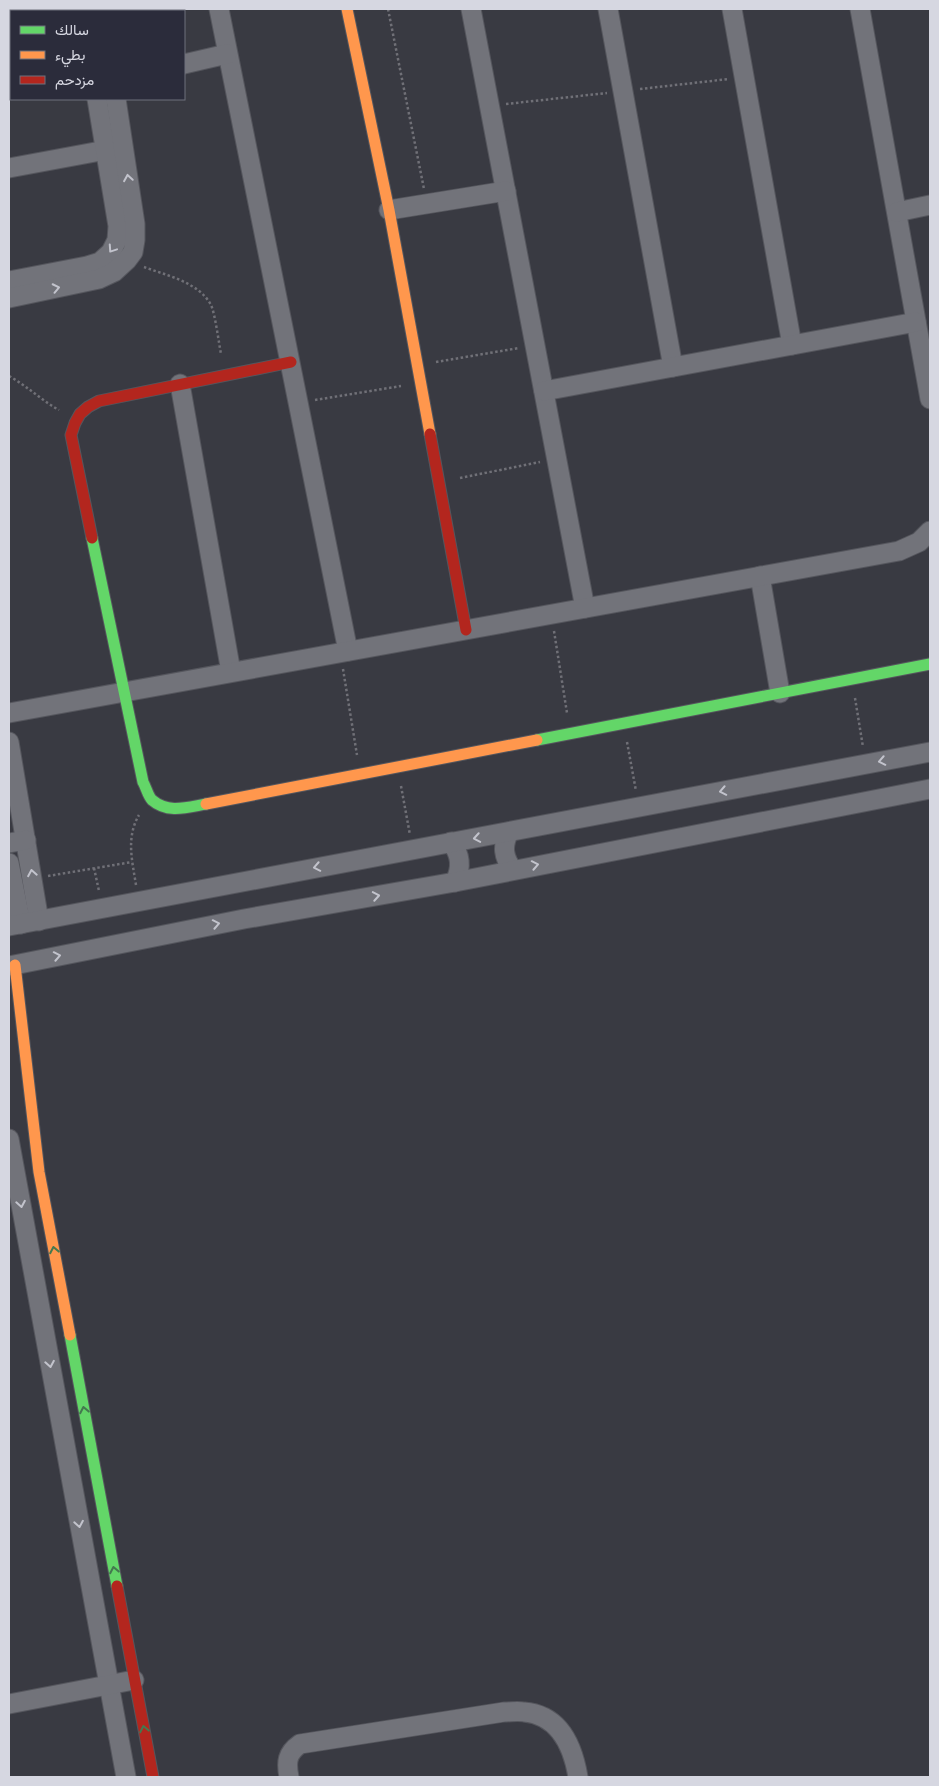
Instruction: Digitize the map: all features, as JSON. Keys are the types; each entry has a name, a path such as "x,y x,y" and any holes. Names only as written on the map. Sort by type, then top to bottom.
{"street":[{"path":"219,9 299,402 344,652"},
{"path":"347,9 389,210 466,630"},
{"path":"471,9 585,608"},
{"path":"608,9 673,367"},
{"path":"732,9 792,345"},
{"path":"860,9 930,399"},
{"path":"185,64 228,54"},
{"path":"9,281 100,262 111,252 117,240 118,226 97,100"},
{"path":"9,298 99,279 114,272 133,252 135,224 116,100"},
{"path":"9,168 106,150"},
{"path":"389,210 506,191"},
{"path":"896,212 930,205"},
{"path":"544,391 916,322"},
{"path":"291,362 99,401 87,406 78,415 73,425 71,435 143,782 151,799 167,809 186,808 930,664"},
{"path":"180,384 231,672"},
{"path":"9,713 899,551 919,542 930,531"},
{"path":"760,576 780,693"},
{"path":"9,742 18,842 33,878 39,921"},
{"path":"9,863 15,925 930,752"},
{"path":"153,1777 40,1172 12,965 244,919 455,882 930,789"},
{"path":"509,832 505,839 504,856 513,870"},
{"path":"451,842 460,857 459,874 455,882"},
{"path":"9,1139 126,1777"},
{"path":"9,1704 134,1680"},
{"path":"289,1777 287,1758 292,1749 300,1744 504,1712 525,1712 542,1717 555,1726 568,1741 575,1760 578,1777"}],"path":[{"path":"388,9 427,204"},
{"path":"127,260 186,283 200,292 206,299 211,305 225,376"},
{"path":"418,366 535,345"},
{"path":"9,376 28,387 42,401 59,410 78,415"},
{"path":"299,402 421,383"},
{"path":"439,482 556,459"},
{"path":"552,614 570,734"},
{"path":"344,652 360,774"},
{"path":"852,679 866,764"},
{"path":"624,723 638,807"},
{"path":"398,767 412,849"},
{"path":"139,901 130,846 131,833 142,809 151,799"},
{"path":"33,878 132,862"},
{"path":"94,868 102,908"}],"traffic: fast":[{"path":"92,538 143,782 152,800 165,807 185,808 206,804"},
{"path":"537,740 930,664"},
{"path":"70,1335 117,1586"}],"traffic: slow":[{"path":"347,9 389,210 430,434"},
{"path":"206,804 537,740"},
{"path":"15,965 39,1172 70,1335"}],"traffic: jam":[{"path":"92,538 71,435 80,414 99,401 291,362"},
{"path":"430,434 466,630"},
{"path":"117,1586 153,1777"}]}
